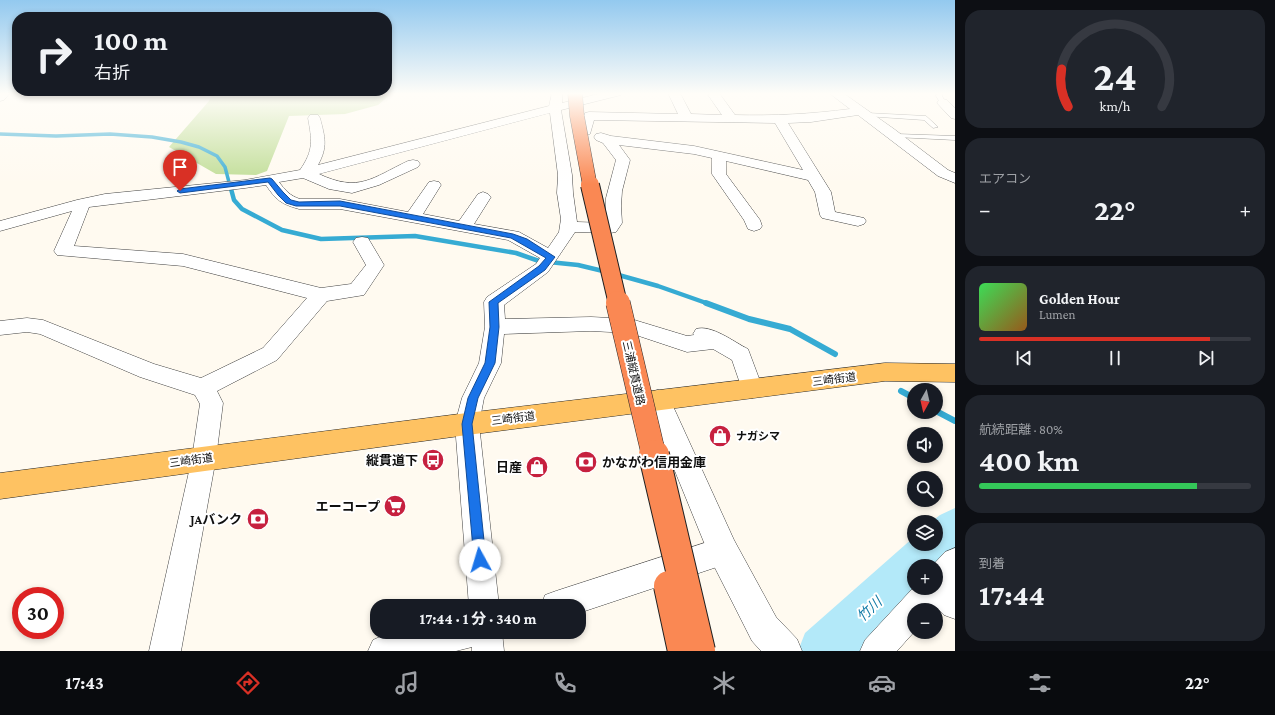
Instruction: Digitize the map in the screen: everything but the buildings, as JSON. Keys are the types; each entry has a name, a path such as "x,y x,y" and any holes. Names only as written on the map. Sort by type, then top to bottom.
{"highway":[{"name":"三浦縦貫道路","path":"568,123 572,132 683,651"},
{"name":"三浦縦貫道路","path":"578,123 586,170 700,651"}],"main road":[{"name":"三崎街道","path":"0,486 467,424 885,372 955,373"}],"street":[{"path":"305,173 316,159 319,148 315,123"},
{"path":"0,226 105,198 209,189 305,173 491,123"},
{"path":"483,599 467,424 473,398 490,363 495,327 494,302 542,268 567,232 569,219 565,193 561,123"},
{"path":"578,123 585,131 608,140 686,149 719,155 814,178"},
{"path":"585,131 587,123"},
{"path":"782,123 823,192 828,215 858,221"},
{"path":"878,123 897,136 943,173 955,179"},
{"path":"568,227 610,228 614,223 612,212 614,192 623,160 608,140"},
{"path":"719,155 719,174 752,220 754,226"},
{"path":"305,173 339,186 352,188 362,187 413,164"},
{"path":"270,180 280,194 289,201 299,204 340,204 513,236 551,257"},
{"path":"413,217 434,185"},
{"path":"464,226 483,197"},
{"path":"83,203 63,251 183,260 321,295 357,290 375,265 362,242"},
{"path":"203,388 270,354 321,295"},
{"path":"495,327 591,324 631,326 687,344 709,337 741,355 752,389"},
{"path":"0,328 27,325 44,327 148,371 203,388 212,403 204,458 164,651"},
{"path":"658,400 723,551 764,629 784,650"},
{"path":"577,599 723,551"},
{"path":"943,576 955,562"},
{"path":"943,593 955,604"},
{"path":"876,651 927,595"},
{"path":"384,651 440,639"},
{"path":"487,639 488,651"}],"lane":[{"path":"931,123 935,127"},
{"path":"897,136 955,138"}],"green space":[{"path":"190,123 286,123 267,171 256,175 216,174 169,147"}],"waterway":[{"path":"0,134 56,136 110,134 152,137 181,142 199,147 217,156 225,167 230,186"},
{"path":"230,185 234,200 242,209 282,230 321,239 415,236 516,253 539,261 578,265 607,272"},
{"path":"615,274 658,286 709,304"},
{"path":"706,303 749,319 790,329 835,354"},
{"path":"901,391 907,394"},
{"path":"943,415 955,421"},
{"name":"竹川","path":"923,559 955,530"},
{"name":"竹川","path":"823,651 907,573"}],"place":[{"name":"ナガシマ","path":"720,436"},
{"name":"縦貫道下","path":"433,460"},
{"name":"かながわ信用金庫","path":"586,462"},
{"name":"日産","path":"537,467"},
{"name":"エーコープ","path":"395,506"},
{"name":"JAバンク","path":"258,519"}],"route":[{"path":"180,191 209,189 270,180 280,194 289,201 299,204 340,204 513,236 551,257 542,268 494,302 495,327 490,363 473,398 467,424 480,560"}]}
